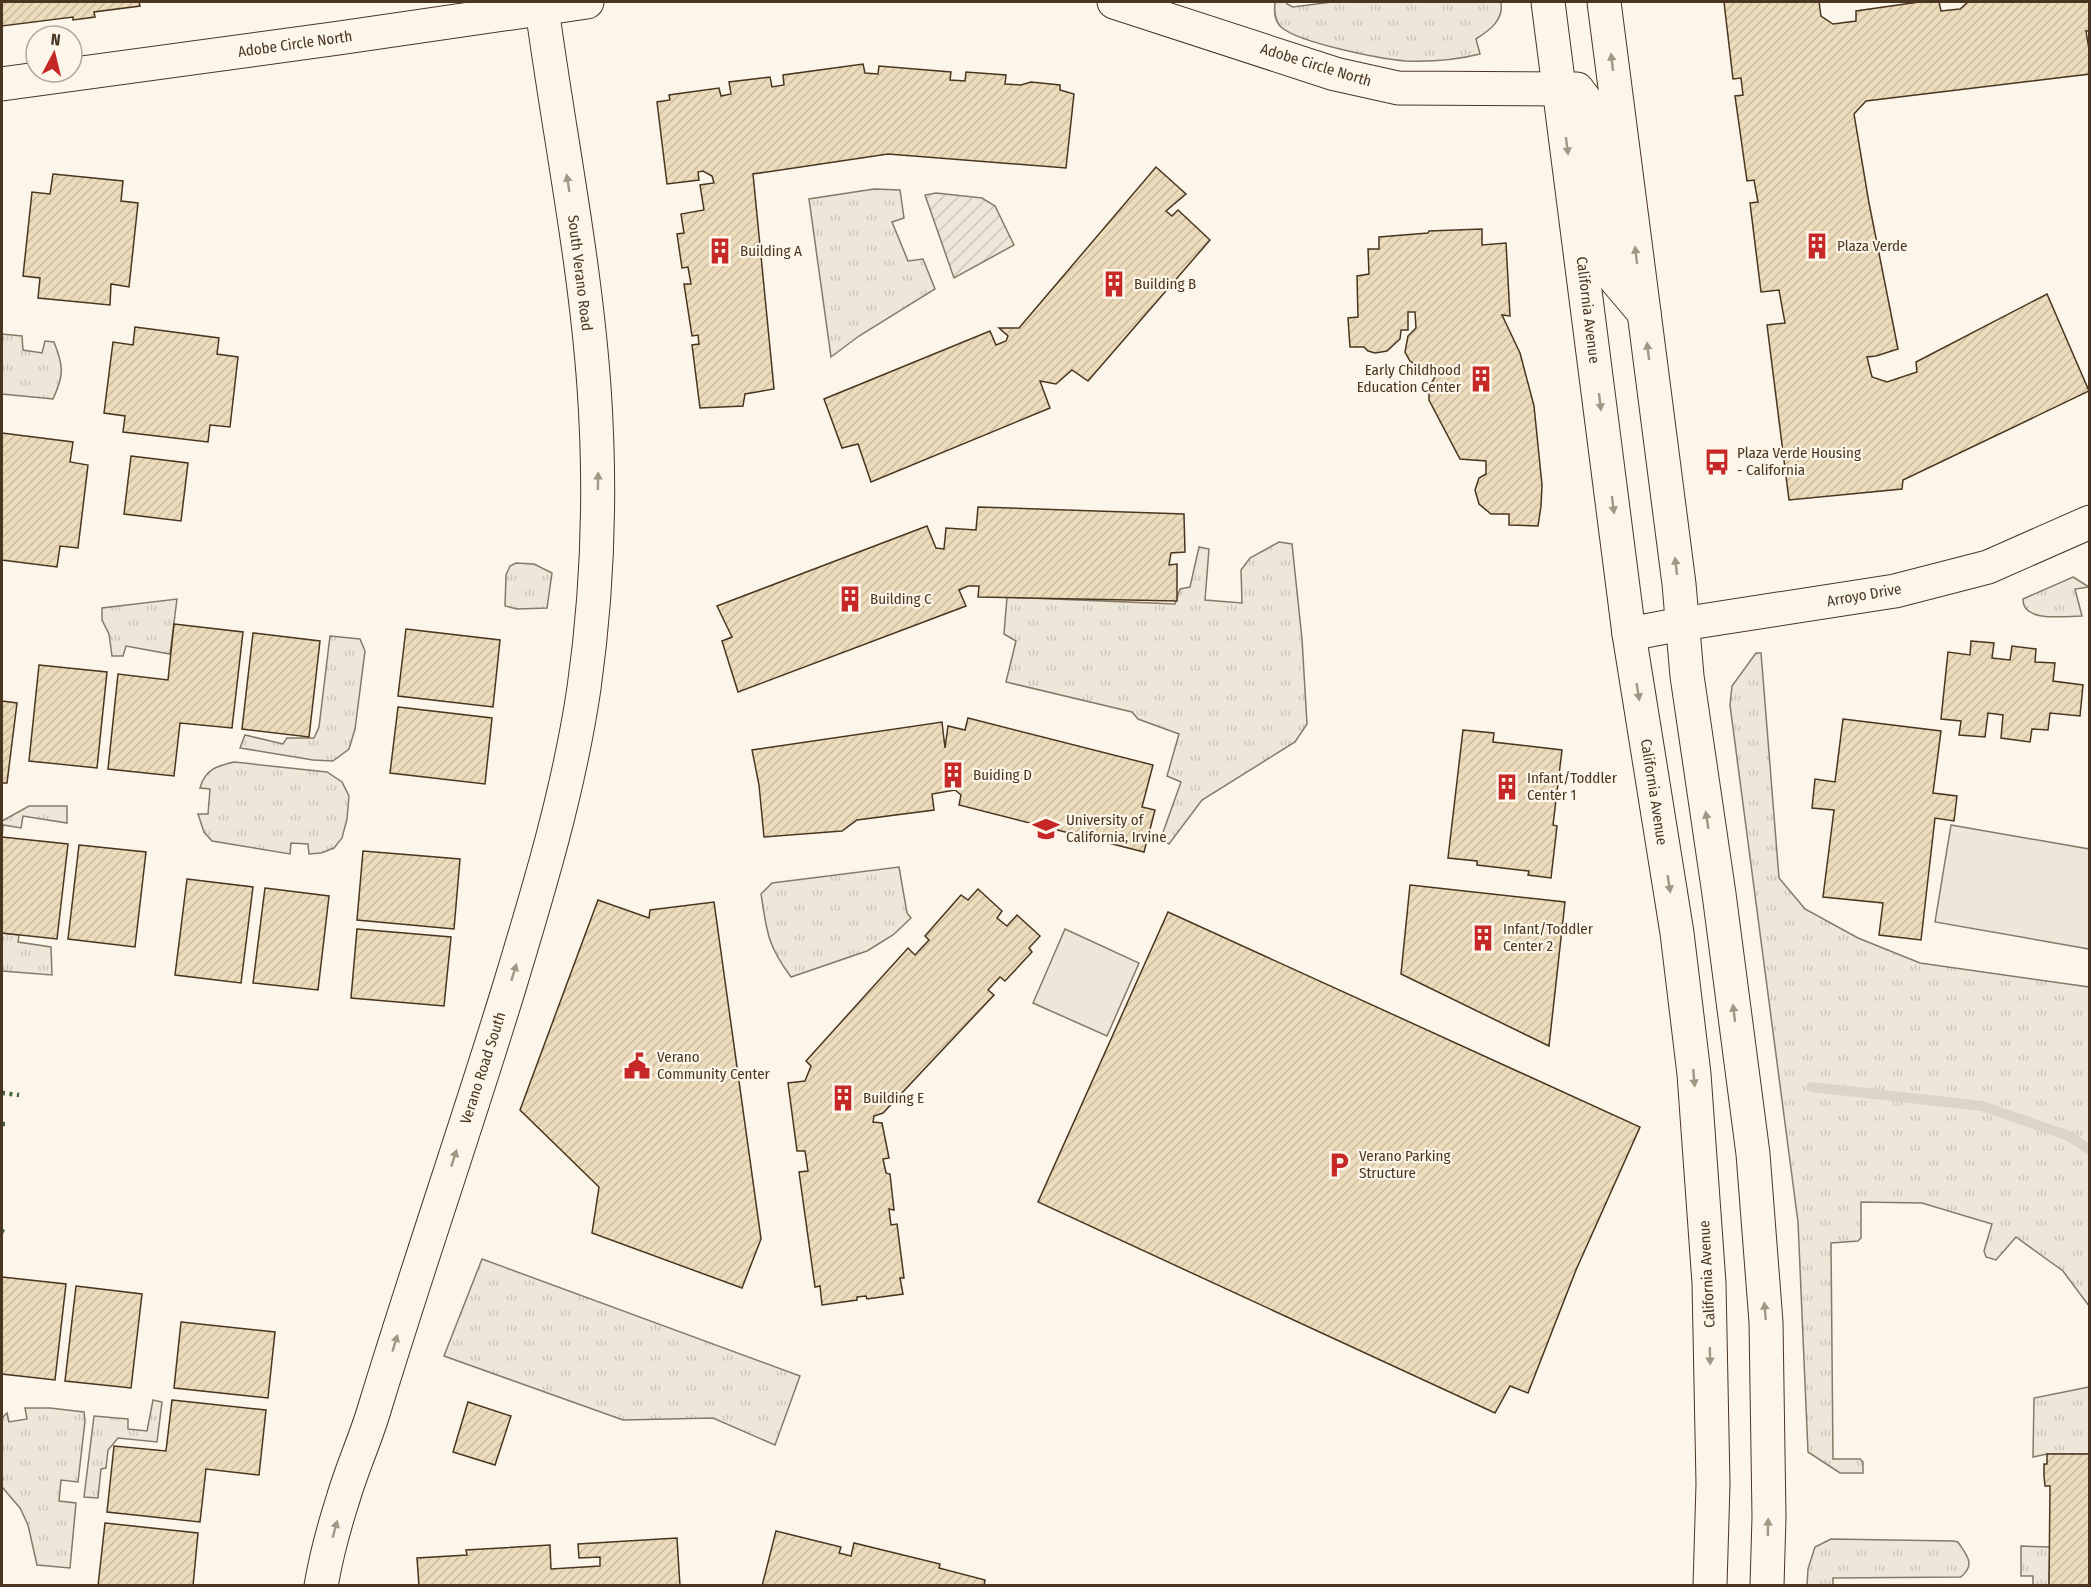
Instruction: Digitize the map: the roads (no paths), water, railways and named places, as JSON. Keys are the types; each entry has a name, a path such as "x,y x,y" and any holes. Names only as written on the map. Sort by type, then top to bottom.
{"main road":[{"name":"Adobe Circle North","path":"2,84 587,2"},
{"name":"Adobe Circle North","path":"1114,2 1335,75 1398,88 1503,90 1560,88"},
{"name":"California Avenue","path":"1548,2 1629,634 1677,933 1694,1074 1709,1283 1713,1484 1710,1586"},
{"path":"1604,2 1682,624 1686,676 1719,894 1753,1154 1766,1322 1767,1586"},
{"name":"South Verano Road","path":"542,8 579,254 594,386 598,475 596,539"},
{"path":"1560,88 1577,89 1586,101 1611,274 1644,314"},
{"name":"Arroyo Drive","path":"1629,634 1895,591 1988,567 2090,522"},
{"name":"Verano Road South","path":"321,1586 343,1498 371,1420 481,1080 559,817 584,688 592,616 596,539"}],"waterway":[{"path":"1812,1087 1982,1106 2069,1136 2090,1150"}],"place":[{"name":"Plaza Verde","path":"1817,246"},
{"name":"Building A","path":"720,251"},
{"name":"Building B","path":"1114,284"},
{"name":"Early Childhood Education Center","path":"1481,379"},
{"name":"Plaza Verde Housing - California","path":"1717,462"},
{"name":"Building C","path":"850,599"},
{"name":"Buiding D","path":"953,775"},
{"name":"Infant/Toddler Center 1","path":"1507,787"},
{"name":"University of California, Irvine","path":"1046,829"},
{"name":"Infant/Toddler Center 2","path":"1483,938"},
{"name":"Verano Community Center","path":"637,1066"},
{"name":"Building E","path":"843,1098"},
{"name":"Verano Parking Structure","path":"1339,1165"}]}
